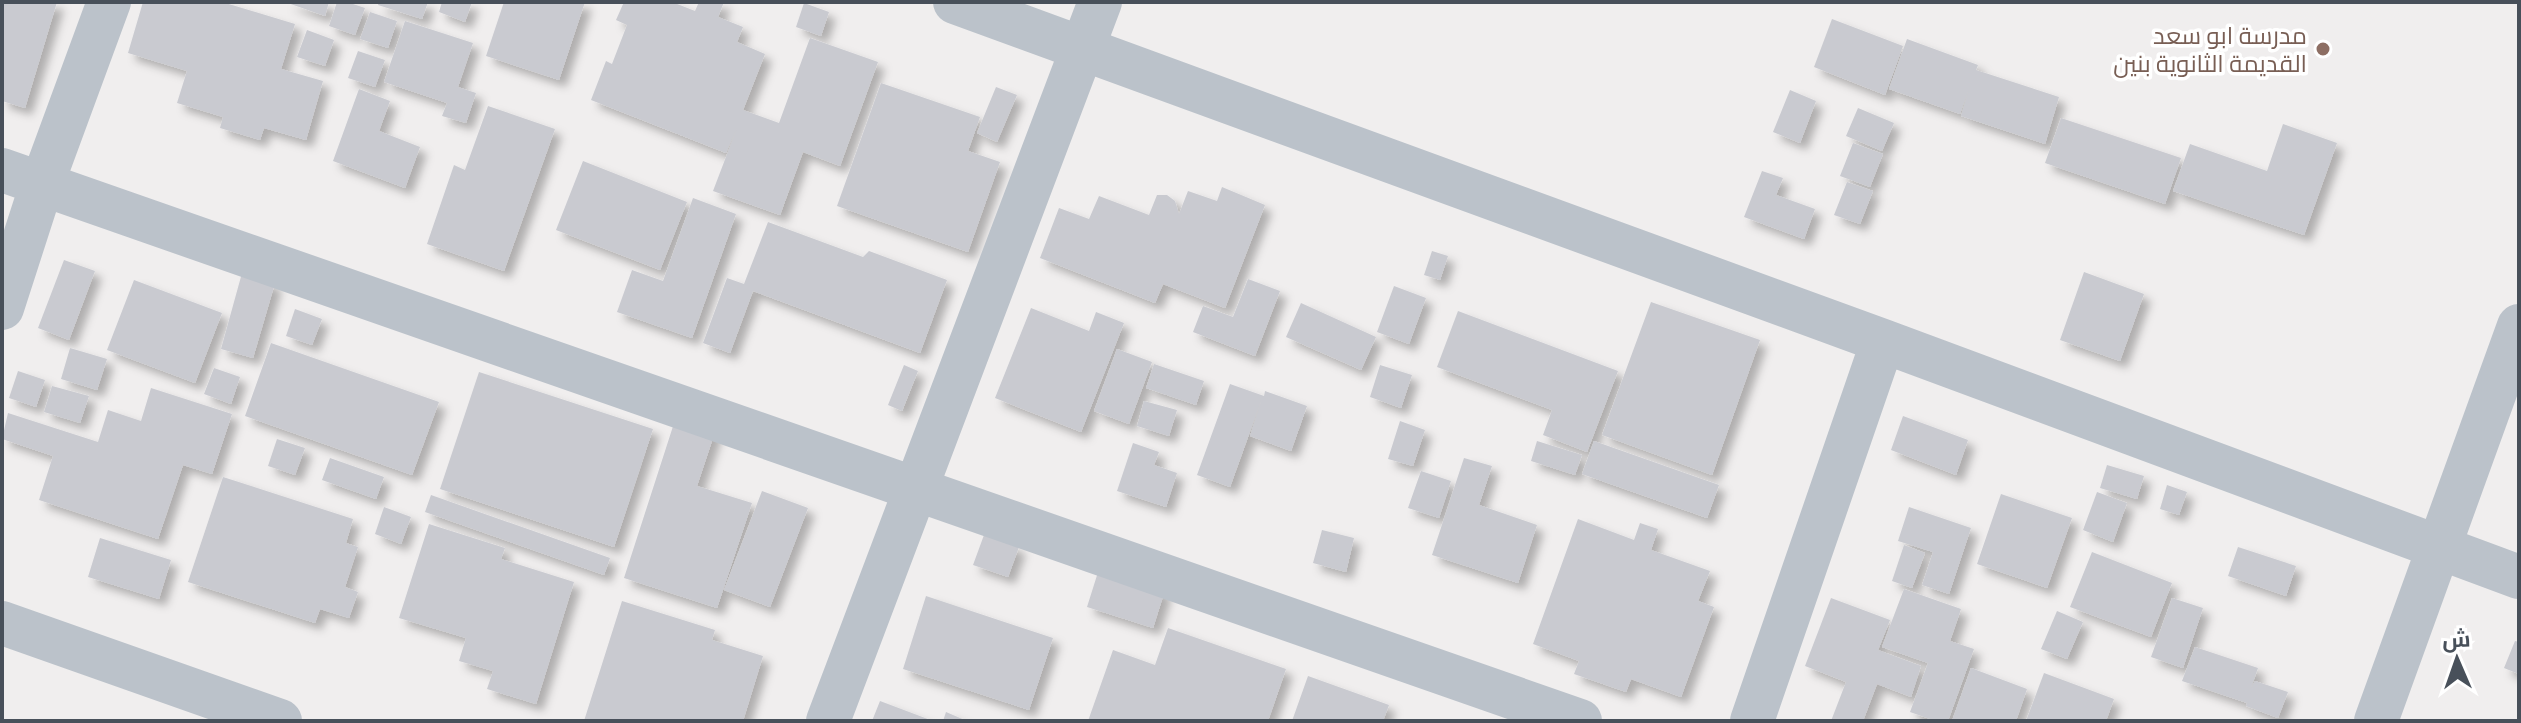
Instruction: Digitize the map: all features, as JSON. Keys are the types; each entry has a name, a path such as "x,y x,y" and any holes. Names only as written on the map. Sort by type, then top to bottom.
{"street":[{"path":"2,308 22,177 109,2"},
{"path":"955,2 2519,577"},
{"path":"828,721 1100,2"},
{"path":"22,177 1580,721"},
{"path":"2376,721 2519,326"},
{"path":"1752,721 1883,341"},
{"path":"2,623 280,721"}],"building":[{"path":"2,2 57,2 25,108 2,101"},
{"path":"143,2 222,2 295,24 281,69 323,81 306,140 264,128 260,140 220,128 223,117 177,103 187,71 128,53"},
{"path":"285,2 329,2 325,16"},
{"path":"337,2 365,8 355,35 329,26"},
{"path":"379,2 428,2 422,19 378,5"},
{"path":"442,2 472,2 465,22 439,12"},
{"path":"504,2 585,2 559,80 486,56"},
{"path":"624,2 672,2 695,11 699,2 724,2 718,17 743,27 737,42 765,54 743,110 779,123 810,38 878,62 840,166 803,152 780,215 713,191 737,128 726,153 591,100 606,61 612,64 627,25 616,20"},
{"path":"804,3 829,12 821,36 796,27"},
{"path":"370,12 397,21 388,48 360,39"},
{"path":"1832,19 1903,46 1885,95 1814,67"},
{"path":"405,21 473,43 458,87 476,93 466,123 442,116 447,103 384,82"},
{"path":"307,30 334,40 325,66 297,57"},
{"path":"1907,39 1978,65 1976,70 2059,97 2045,144 1961,116 1969,89 1960,114 1889,89"},
{"path":"358,51 385,60 375,87 348,78"},
{"path":"881,83 980,117 968,151 1000,162 968,252 837,206"},
{"path":"996,87 1017,95 997,142 977,133"},
{"path":"359,89 390,101 379,131 420,147 405,188 333,161"},
{"path":"1790,90 1816,101 1800,143 1773,132"},
{"path":"488,106 555,129 504,271 427,244 454,165 465,170"},
{"path":"1858,108 1894,123 1882,151 1846,136"},
{"path":"2061,118 2181,158 2165,204 2045,163"},
{"path":"2283,124 2337,143 2304,235 2173,191 2190,144 2267,171"},
{"path":"1853,143 1883,154 1870,187 1840,176"},
{"path":"583,161 687,202 660,270 556,230"},
{"path":"1762,171 1783,178 1776,195 1815,209 1804,239 1744,217"},
{"path":"1847,182 1873,191 1860,224 1834,215"},
{"path":"1222,187 1265,205 1225,308 1163,284 1155,303 1040,258 1059,208 1089,219 1099,196 1149,215 1157,195 1167,195 1175,201 1179,214 1188,191 1217,201"},
{"path":"693,198 736,214 692,338 617,312 632,270 663,281"},
{"path":"768,222 863,257 869,251 947,280 920,353 753,291 730,353 703,343 727,278 744,284"},
{"path":"1432,251 1448,256 1440,280 1424,275"},
{"path":"64,260 95,271 69,340 38,328"},
{"path":"2084,272 2144,294 2120,361 2060,340"},
{"path":"242,273 275,283 253,358 221,349"},
{"path":"1248,279 1280,291 1255,356 1193,332 1203,306 1233,317"},
{"path":"134,280 222,313 195,383 107,350"},
{"path":"1394,286 1426,298 1409,344 1377,332"},
{"path":"1651,302 1760,340 1712,475 1602,435"},
{"path":"1301,303 1376,337 1361,370 1286,337"},
{"path":"1031,308 1089,331 1096,312 1124,323 1081,432 995,398"},
{"path":"295,309 322,319 312,345 286,336"},
{"path":"1458,311 1618,371 1587,452 1543,435 1552,410 1437,367"},
{"path":"271,343 439,402 412,475 245,416"},
{"path":"70,348 107,359 97,390 61,379"},
{"path":"1117,349 1152,362 1129,424 1094,411"},
{"path":"1154,364 1204,381 1196,405 1146,388"},
{"path":"904,365 918,371 902,411 888,405"},
{"path":"1380,365 1412,375 1401,408 1370,397"},
{"path":"214,368 240,377 231,404 204,394"},
{"path":"18,371 45,380 36,407 9,398"},
{"path":"479,372 653,429 614,547 440,489"},
{"path":"1230,384 1264,396 1265,391 1307,406 1291,451 1250,436 1261,401 1230,487 1197,475"},
{"path":"52,386 89,396 80,423 44,412"},
{"path":"151,388 232,414 212,474 183,465 158,539 39,500 53,456 2,439 8,413 98,442 108,410 141,421"},
{"path":"1144,401 1177,410 1169,436 1137,426"},
{"path":"1903,416 1968,440 1956,475 1891,450"},
{"path":"676,417 716,429 697,486 752,503 717,608 624,578"},
{"path":"1400,421 1425,430 1413,466 1388,459"},
{"path":"277,439 305,448 295,475 268,466"},
{"path":"1537,441 1582,455 1575,475 1531,461"},
{"path":"1594,441 1719,485 1707,518 1582,474"},
{"path":"1133,443 1159,452 1154,465 1177,473 1166,507 1117,491"},
{"path":"330,458 384,477 376,499 322,480"},
{"path":"1464,458 1492,466 1479,505 1537,525 1518,583 1432,555"},
{"path":"2107,465 2144,476 2137,499 2100,488"},
{"path":"1421,471 1451,481 1439,518 1408,508"},
{"path":"223,477 353,519 346,543 358,547 345,587 358,592 349,618 320,609 315,623 188,582"},
{"path":"2167,485 2187,492 2179,515 2160,509"},
{"path":"762,491 808,508 770,607 724,590"},
{"path":"2097,492 2127,503 2113,542 2083,530"},
{"path":"2001,494 2072,518 2047,588 1977,564"},
{"path":"431,495 610,558 604,575 425,512"},
{"path":"384,507 411,517 401,544 375,534"},
{"path":"1909,507 1971,528 1949,594 1922,585 1933,552 1898,541"},
{"path":"1578,519 1634,540 1640,523 1658,529 1651,550 1710,571 1698,601 1714,607 1681,697 1631,679 1626,692 1574,674 1579,661 1533,644"},
{"path":"429,524 505,548 501,559 574,582 536,704 487,689 493,671 459,661 466,638 399,618"},
{"path":"1322,530 1354,538 1346,572 1313,563"},
{"path":"984,535 1019,547 1008,577 973,565"},
{"path":"100,538 171,560 159,599 88,577"},
{"path":"1904,545 1925,553 1912,588 1892,581"},
{"path":"2238,547 2296,566 2286,596 2228,576"},
{"path":"2092,552 2172,583 2151,637 2070,607"},
{"path":"1099,569 1165,590 1153,628 1087,607"},
{"path":"1904,589 1961,609 1950,641 1974,649 1948,721 1936,721 1910,712 1928,663 1882,647"},
{"path":"926,596 1053,638 1029,710 903,669"},
{"path":"1831,598 1890,620 1878,650 1921,666 1911,697 1877,684 1863,721 1831,721 1846,682 1805,666"},
{"path":"2172,598 2203,608 2183,668 2151,657"},
{"path":"622,601 715,630 712,640 763,656 743,721 584,721"},
{"path":"2057,611 2083,622 2067,659 2041,649"},
{"path":"1168,628 1286,669 1268,721 1088,721 1113,650 1155,665"},
{"path":"2515,641 2519,642 2519,674 2504,668"},
{"path":"2195,647 2258,668 2251,688 2255,681 2288,692 2278,718 2246,706 2247,703 2182,681"},
{"path":"1971,668 2027,689 2016,721 1952,721"},
{"path":"2044,673 2114,699 2106,721 2026,721"},
{"path":"1308,676 1389,705 1383,721 1292,721"},
{"path":"880,701 933,721 872,721"},
{"path":"946,712 967,721 943,721"}],"place":[{"name":"مدرسة ابو سعد القديمة الثانوية بنين","path":"2323,49"}]}
